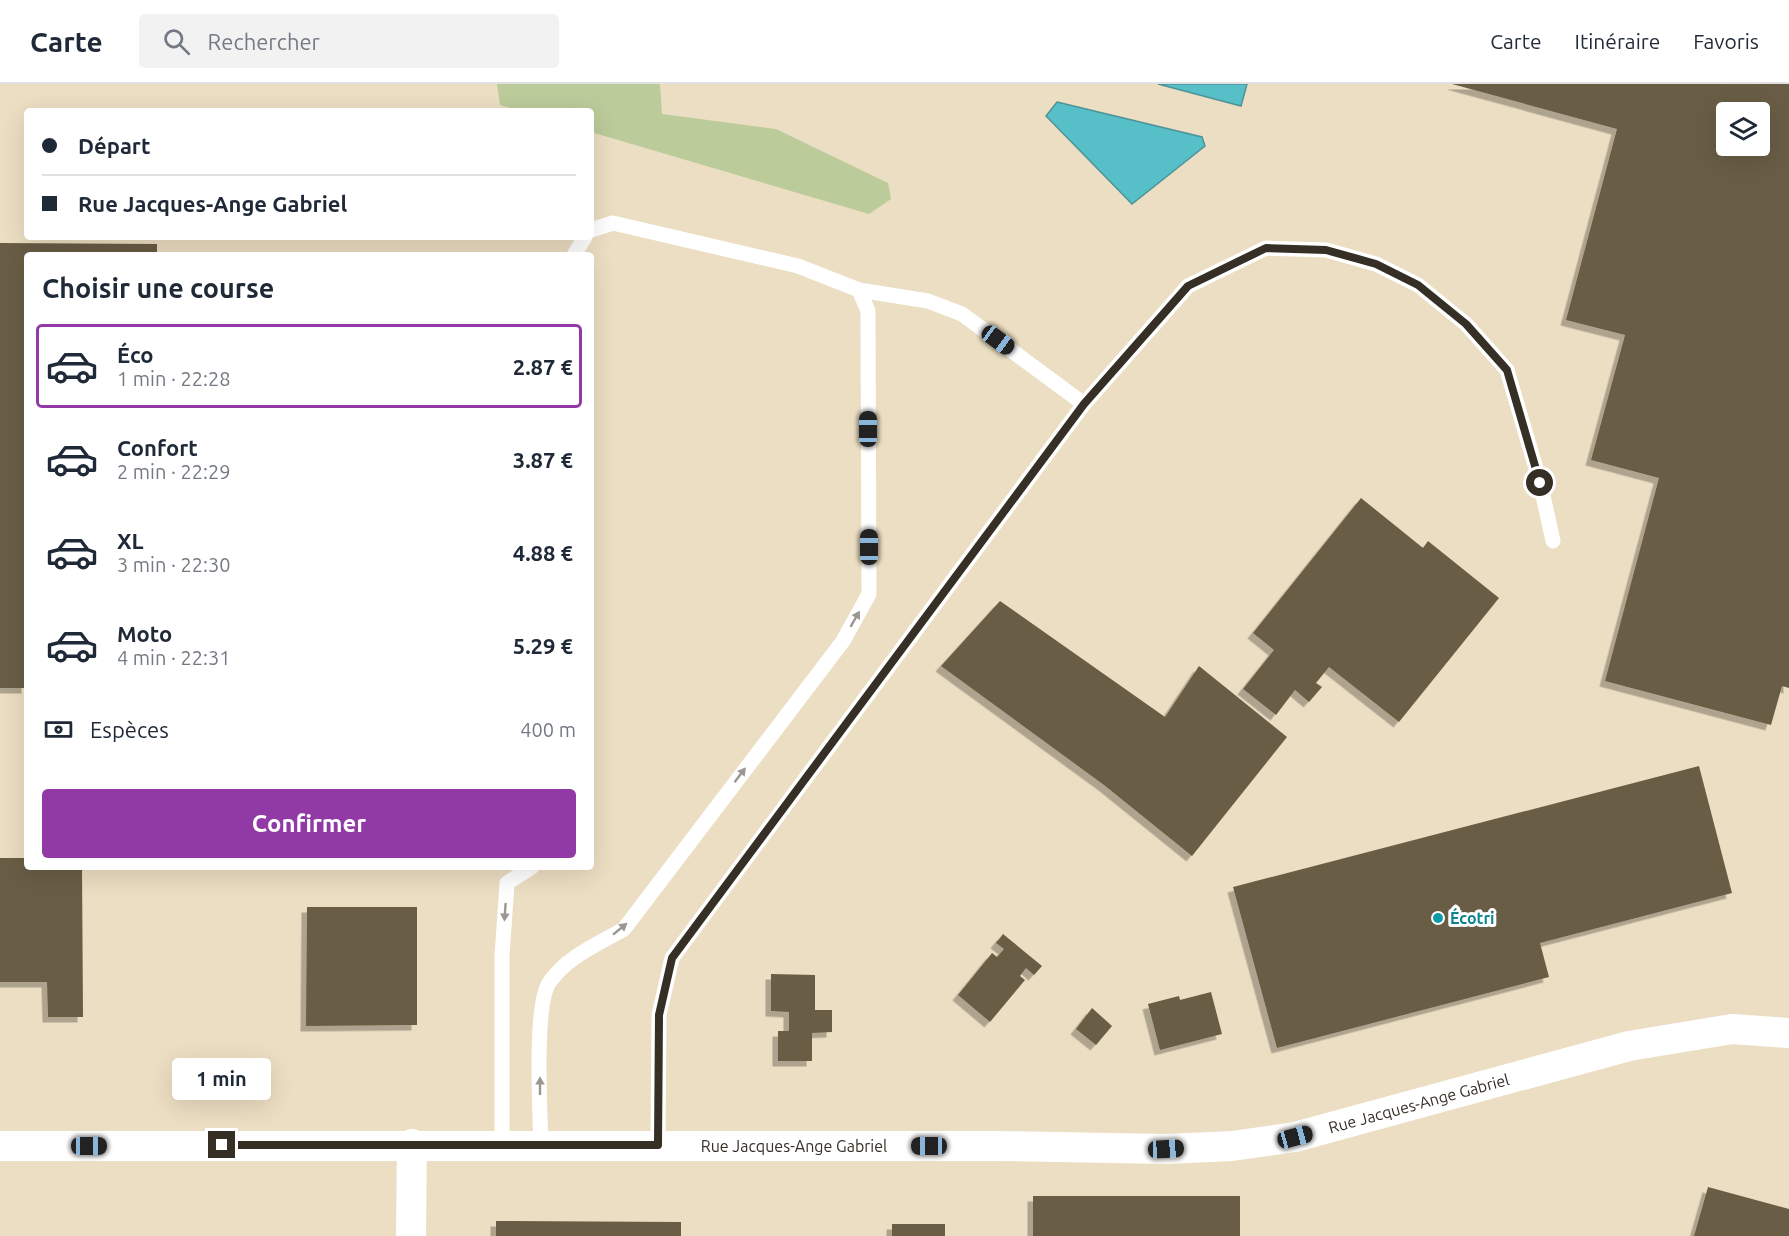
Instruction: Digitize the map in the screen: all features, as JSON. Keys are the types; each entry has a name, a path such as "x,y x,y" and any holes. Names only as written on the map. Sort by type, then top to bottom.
{"street":[{"name":"Rue Jacques-Ange Gabriel","path":"0,1146 412,1144 1166,1149 1232,1146 1295,1137 1629,1046 1732,1029 1789,1033"},
{"path":"411,1236 412,1144"}],"lane":[{"path":"594,229 613,223 798,266 859,290 928,301 962,314 1084,404"},
{"path":"658,1145 659,1015 672,958 1084,404 1188,286 1266,248 1336,252 1376,264 1418,285 1466,324 1507,370 1540,483 1553,541"},
{"path":"541,1145 540,1022 548,984 575,956 624,929 843,641 869,594 868,311 859,290"},
{"path":"502,1145 502,956 507,883 527,870"}],"green space":[{"path":"497,84 660,84 662,114 776,129 888,183 891,199 869,214 594,133 594,108 510,108 500,105"}],"water":[{"path":"1158,84 1247,84 1241,106"},
{"path":"1057,102 1202,137 1205,146 1132,204 1046,116"}],"building":[{"path":"1452,84 1789,84 1789,688 1782,686 1771,725 1605,681 1659,478 1591,460 1625,335 1566,320 1617,129"},
{"path":"0,243 157,244 157,252 24,252 24,688 0,688"},
{"path":"1361,498 1423,548 1428,541 1499,598 1399,722 1329,667 1316,683 1322,687 1309,702 1295,690 1276,715 1243,689 1274,650 1253,633"},
{"path":"1000,601 1165,717 1199,666 1287,737 1192,856 1104,785 941,666"},
{"name":"Écotri","path":"1699,766 1732,893 1540,943 1549,977 1277,1048 1233,887"},
{"path":"0,858 24,858 24,870 82,870 83,1017 48,1017 47,982 0,982"},
{"path":"307,907 417,907 417,1025 306,1026"},
{"path":"1003,934 1042,966 1034,975 1026,968 1020,976 1025,980 990,1022 958,995 992,953 997,957 1004,949 996,943"},
{"path":"771,974 815,975 815,1010 832,1010 832,1032 812,1033 812,1061 778,1061 778,1031 789,1031 789,1012 771,1011"},
{"path":"1211,992 1222,1034 1160,1050 1148,1004 1179,996 1180,1000"},
{"path":"1092,1008 1112,1026 1096,1045 1076,1029"},
{"path":"1708,1187 1789,1209 1789,1236 1694,1236"},
{"path":"1033,1196 1240,1196 1240,1236 1033,1236"},
{"path":"496,1221 681,1222 681,1236 496,1236"},
{"path":"892,1224 945,1224 945,1236 892,1236"}],"place":[{"name":"Écotri","path":"1438,918"}],"route":[{"path":"222,1145 658,1145 659,1015 672,958 1084,404 1188,286 1266,248 1326,250 1376,264 1418,285 1466,324 1507,370 1540,483"}]}
